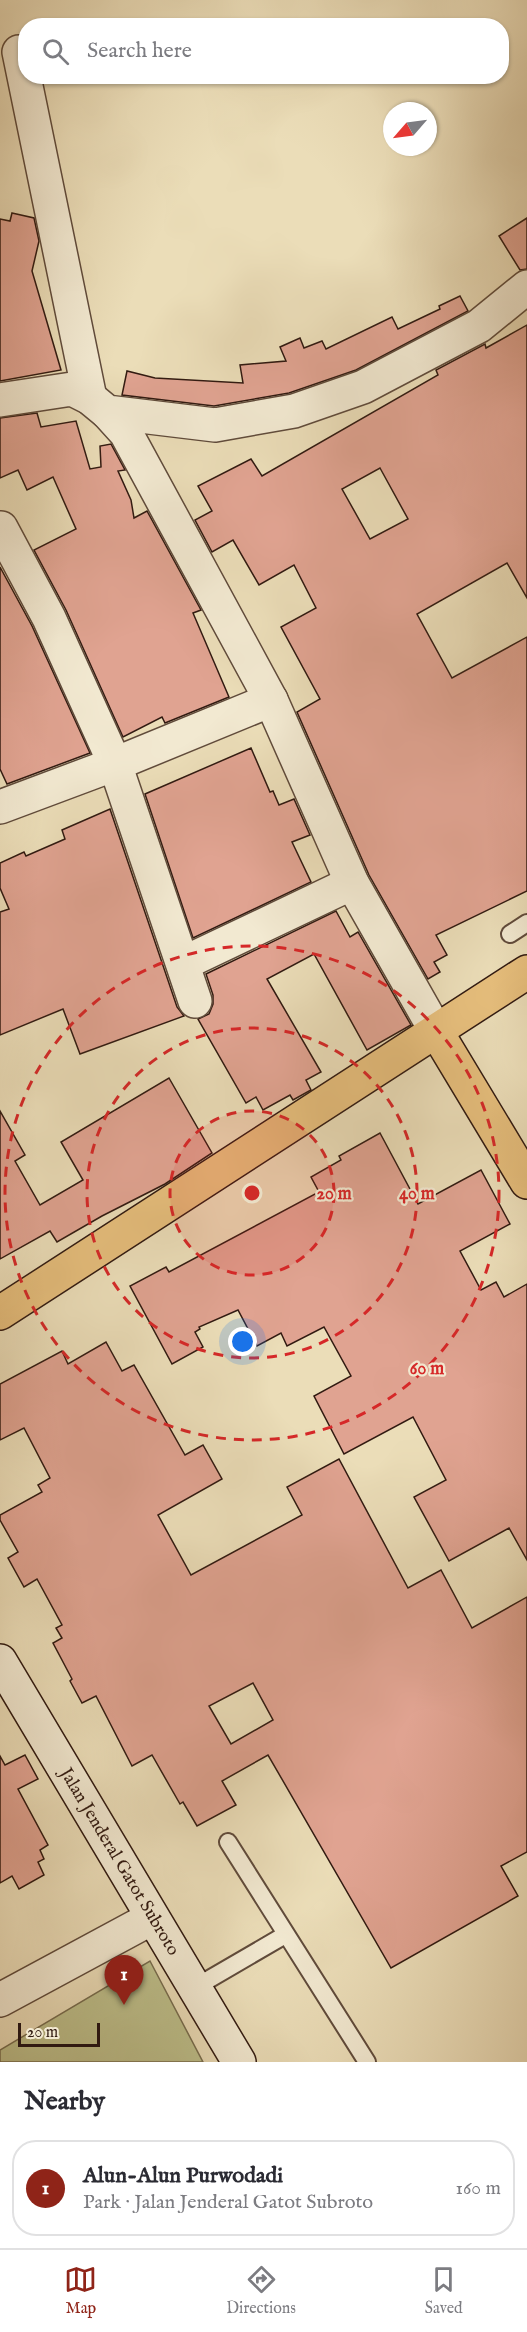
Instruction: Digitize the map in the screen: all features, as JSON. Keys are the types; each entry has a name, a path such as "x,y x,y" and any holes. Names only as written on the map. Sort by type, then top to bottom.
{"main road":[{"path":"0,1313 527,972"},
{"path":"436,1031 527,1182"}],"street":[{"path":"26,84 99,405"},
{"path":"99,405 215,425 294,411 363,387 479,326 527,288"},
{"path":"0,400 72,389 99,405 126,433 271,700 352,883 436,1031"},
{"path":"1,528 49,618 115,764 195,1001"},
{"path":"0,807 115,764 271,700"},
{"path":"184,963 352,883"},
{"name":"Jalan Jenderal Gatot Subroto","path":"0,1661 239,2062"},
{"path":"0,2000 152,1918"}],"lane":[{"path":"510,934 527,924"},
{"path":"228,1842 367,2062"},
{"path":"195,1988 285,1935"}],"green space":[{"path":"150,1961 203,2062 0,2062 0,2050"}],"building":[{"path":"12,213 34,218 39,241 32,271 61,370 0,381 0,219 10,221"},
{"path":"527,218 527,269 520,270 499,236"},
{"path":"460,296 468,311 356,370 289,393 214,406 122,395 127,371 155,378 243,383 240,365 286,361 280,347 300,338 304,348 322,341 326,349 392,317 398,329 440,309 439,306"},
{"path":"527,325 527,598 507,563 417,614 452,678 527,637 527,891 436,935 447,955 434,962 440,972 428,979 369,875 297,712 320,699 281,627 316,608 294,565 259,585 233,540 212,552 195,520 212,511 198,486 251,459 262,476 438,375 436,370 485,344 486,348","holes":["380,468 408,519 370,539 342,489"]},
{"path":"37,413 41,427 76,421 90,469 101,467 100,446 111,444 125,470 118,471 131,500 134,518 147,511 201,610 193,613 229,697 165,723 162,717 123,737 66,610 34,550 76,529 53,477 27,490 18,470 0,478 0,418"},
{"path":"0,567 32,626 90,753 7,784 0,769"},
{"path":"251,748 270,792 273,791 279,805 294,799 310,835 292,842 311,882 193,938 145,794"},
{"path":"110,809 177,1007 184,1016 80,1054 63,1009 0,1035 0,912 9,909 0,888 0,863 24,852 26,856 65,839 62,830"},
{"path":"336,911 350,937 358,932 411,1025 367,1050 314,954 267,979 321,1072 306,1080 311,1090 293,1100 290,1095 263,1110 256,1097 246,1103 198,1019 209,1014 213,1004 213,995 206,974"},
{"path":"169,1078 212,1153 165,1184 57,1242 50,1231 0,1259 0,1111 25,1155 15,1161 40,1205 83,1180 61,1142"},
{"path":"380,1133 418,1204 481,1170 510,1224 460,1251 481,1290 496,1282 504,1297 527,1284 527,1560 509,1528 449,1561 414,1497 446,1480 413,1417 344,1454 314,1396 351,1376 324,1327 287,1346 281,1333 257,1346 238,1310 199,1327 200,1329 195,1332 203,1347 172,1364 130,1286 166,1267 169,1272 319,1192 311,1177 341,1160 339,1156"},
{"path":"106,1342 122,1371 134,1365 185,1455 203,1445 222,1479 158,1515 191,1575 302,1515 287,1487 339,1459 408,1588 441,1570 472,1628 527,1597 527,1852 501,1866 518,1896 391,1968 268,1755 222,1781 236,1805 197,1826 183,1802 180,1804 152,1755 132,1766 96,1696 82,1703 70,1681 72,1679 53,1643 62,1638 56,1628 62,1625 37,1579 24,1587 8,1558 18,1552 0,1520 0,1515 42,1492 38,1485 50,1478 24,1428 0,1440 0,1384 62,1351 68,1364","holes":["253,1683 273,1720 231,1744 209,1706"]},
{"path":"25,1755 38,1779 18,1789 48,1845 40,1850 44,1859 38,1862 44,1875 19,1889 12,1876 0,1883 0,1756 5,1765"}],"place":[{"name":"Alun-Alun Purwodadi","path":"124,2005"}]}
